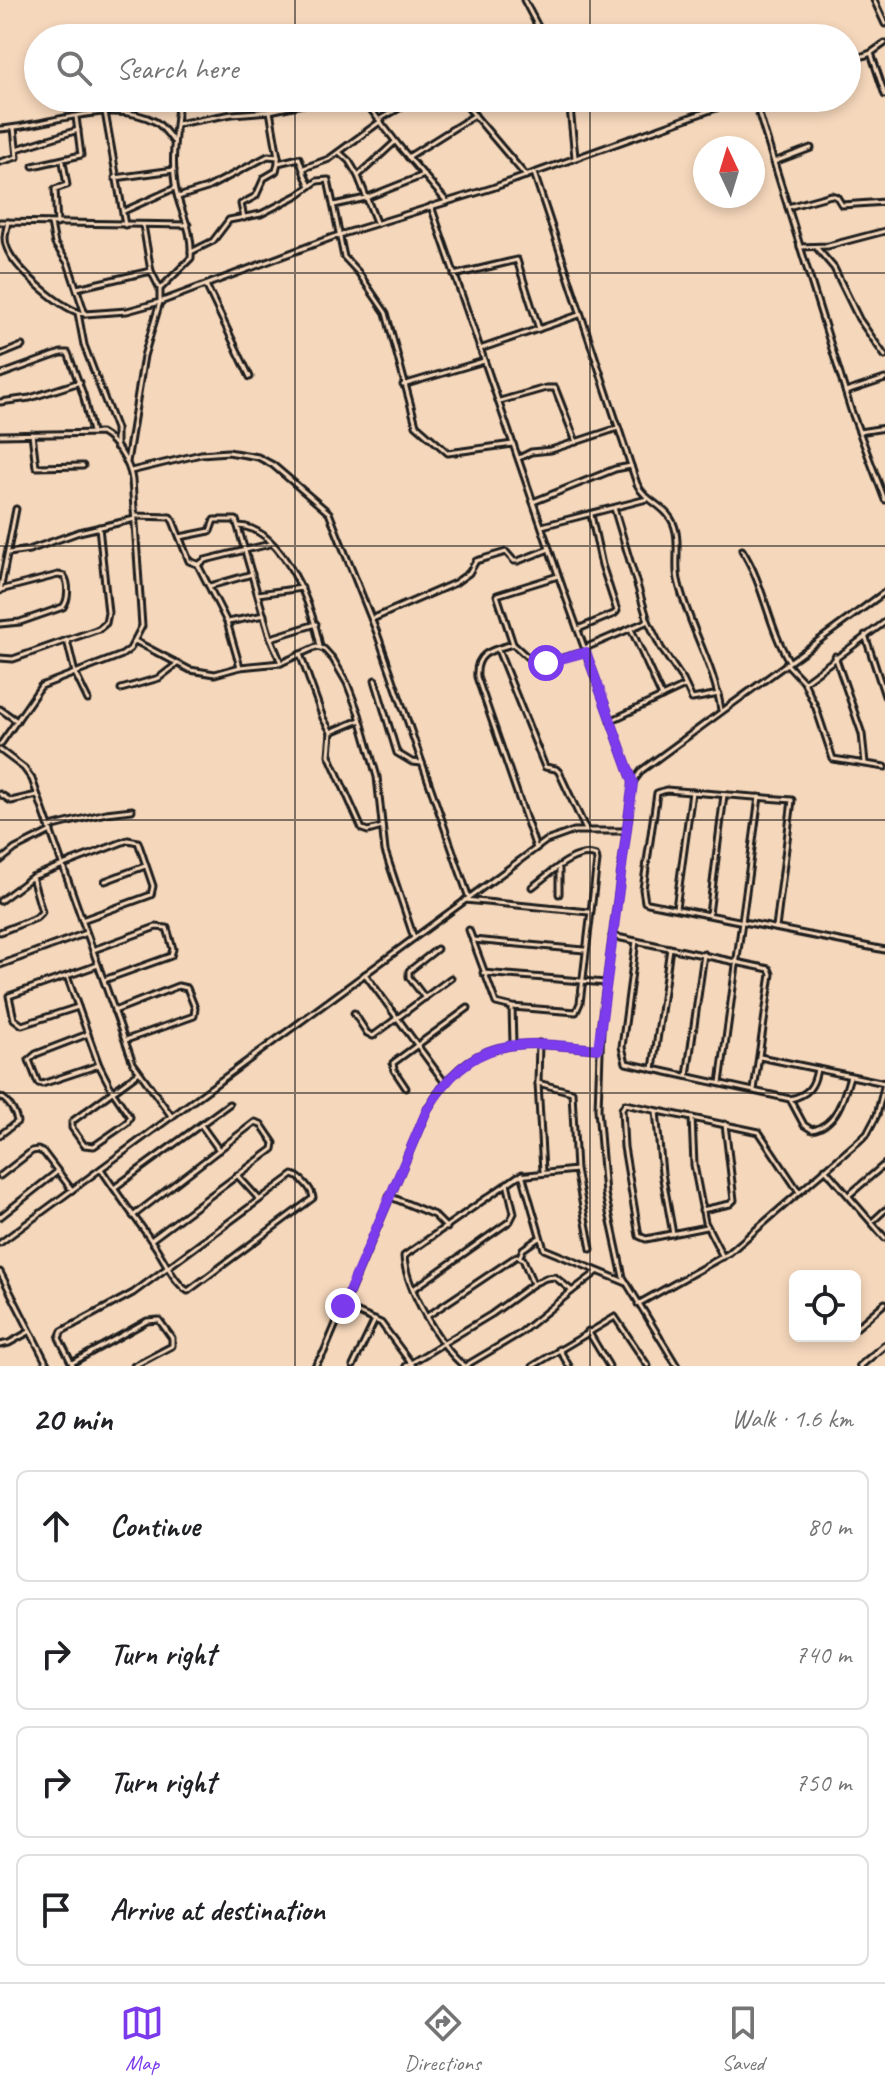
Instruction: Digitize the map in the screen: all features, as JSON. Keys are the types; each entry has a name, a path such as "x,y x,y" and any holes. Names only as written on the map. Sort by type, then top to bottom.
{"street":[{"path":"524,0 537,24"},
{"path":"874,0 885,24"},
{"path":"861,57 885,43"},
{"path":"871,53 885,95"},
{"path":"105,112 125,225"},
{"path":"0,129 119,112 157,123 173,141"},
{"path":"160,289 188,263 191,252 188,225 175,188 173,141 178,112"},
{"path":"177,124 257,112"},
{"path":"244,218 241,204 256,196 261,181 276,171 278,163 270,112"},
{"path":"374,112 447,202"},
{"path":"303,170 329,159 392,112"},
{"path":"472,112 526,176"},
{"path":"570,112 575,157"},
{"path":"8,222 3,245 31,279 78,313 127,311 160,302 338,235 526,176 704,112"},
{"path":"758,112 859,432 885,500"},
{"path":"408,157 475,115"},
{"path":"33,166 83,153 76,117"},
{"path":"0,162 15,159 18,154 14,128"},
{"path":"17,149 78,130"},
{"path":"358,176 396,141"},
{"path":"774,162 811,148"},
{"path":"339,152 358,176 376,222"},
{"path":"178,197 213,186 261,158 278,157"},
{"path":"278,163 299,158 310,186"},
{"path":"57,224 55,189 67,185 63,160"},
{"path":"115,178 174,170"},
{"path":"534,173 639,488 671,519 675,530 679,583 719,694 721,711"},
{"path":"334,205 366,198 424,175"},
{"path":"191,252 213,241 229,220 261,214 320,179 328,180 344,257 386,313 416,425 446,453 513,444"},
{"path":"122,212 175,188"},
{"path":"788,207 831,195 836,196 842,205 885,202"},
{"path":"431,206 558,576 633,782"},
{"path":"0,222 188,225"},
{"path":"51,224 55,244 68,263 85,314"},
{"path":"127,462 144,356 160,302 160,289 151,271 143,225"},
{"path":"800,247 867,238 885,231"},
{"path":"816,247 834,268 859,319 885,356"},
{"path":"454,275 516,259 539,329"},
{"path":"77,288 151,271"},
{"path":"206,285 250,377"},
{"path":"78,313 84,345 116,429 116,447"},
{"path":"480,349 580,315"},
{"path":"0,355 22,346"},
{"path":"0,375 65,353 71,356 92,432"},
{"path":"403,385 485,361"},
{"path":"846,392 885,379"},
{"path":"0,402 30,398 80,382"},
{"path":"500,401 555,388 576,442"},
{"path":"0,426 1,435 92,432 106,435 131,471 142,626 135,641 122,655 41,686 0,748 29,774 138,1073 172,1117"},
{"path":"519,458 619,427"},
{"path":"859,432 885,428"},
{"path":"32,434 36,467 83,466"},
{"path":"131,471 182,456 228,452 265,460 329,513 371,619 467,899"},
{"path":"533,502 607,472 631,466"},
{"path":"542,526 647,499"},
{"path":"614,508 648,621 661,648 694,700 719,694"},
{"path":"0,624 20,622 63,607 67,601 67,581 60,574 0,590 16,509"},
{"path":"578,629 617,611 602,565 591,515"},
{"path":"9,553 29,550 135,517 170,517 189,561 198,565 227,622 240,667"},
{"path":"180,537 210,531 214,520 234,519 239,526 281,663"},
{"path":"239,526 257,530 287,563 302,588 316,624 320,647 333,659 347,683 377,777 385,851 414,938"},
{"path":"0,658 13,659 99,629 108,619 99,527"},
{"path":"198,565 205,560 270,544"},
{"path":"371,619 455,583 469,573 476,561 507,552 514,561 518,561 549,549"},
{"path":"742,550 788,662 804,682 816,708 831,756 840,761 885,767"},
{"path":"208,587 252,574"},
{"path":"558,576 497,595 513,644 536,665 586,650 648,621"},
{"path":"258,594 302,588"},
{"path":"677,1366 627,1283 605,1194 598,1109 598,1049 633,782 642,770 885,592"},
{"path":"227,622 264,615"},
{"path":"804,682 835,656 885,622"},
{"path":"271,638 316,624"},
{"path":"631,629 662,697"},
{"path":"865,635 885,696"},
{"path":"67,640 75,673 88,700"},
{"path":"135,641 196,672 215,674 240,667 281,663 320,647"},
{"path":"513,644 481,656 477,677 536,848"},
{"path":"498,650 545,767 559,772 586,830"},
{"path":"300,654 331,732 329,755 362,829 368,831 382,827"},
{"path":"835,656 860,728 865,763"},
{"path":"121,689 159,678 177,664"},
{"path":"375,680 397,753 412,762 422,763"},
{"path":"610,721 685,686"},
{"path":"0,709 17,721"},
{"path":"331,732 361,719"},
{"path":"776,928 793,802 790,799 666,790 657,793 643,889 645,902 885,950"},
{"path":"676,908 692,792"},
{"path":"0,794 11,801 38,795"},
{"path":"709,915 724,795"},
{"path":"720,1083 759,797"},
{"path":"0,861 50,829 132,810"},
{"path":"0,1243 536,848 563,833 626,831"},
{"path":"0,901 32,877 134,839 138,842 153,886 151,895 82,920"},
{"path":"469,930 496,1003 576,1012 580,1003 596,856 577,856 532,887"},
{"path":"105,881 145,866"},
{"path":"559,869 559,894"},
{"path":"0,932 36,918 42,912 32,877"},
{"path":"467,899 590,912"},
{"path":"93,950 156,927 167,928 173,949 171,956 104,980"},
{"path":"0,965 86,933"},
{"path":"612,936 766,967 770,972 754,1090"},
{"path":"473,940 585,950"},
{"path":"636,941 623,1054 626,1063 790,1099 808,1092 813,1086 817,1069"},
{"path":"653,1069 670,948"},
{"path":"425,998 409,977 409,971 437,949"},
{"path":"687,1076 704,954"},
{"path":"78,1007 19,1024 14,1019 9,998 10,994 98,965"},
{"path":"483,973 606,983"},
{"path":"365,974 445,1083"},
{"path":"67,976 99,1065 113,1092 129,1114 129,1120 94,1146 87,1147 72,1128 72,1122 113,1092 138,1073"},
{"path":"354,1013 367,1033 373,1036 451,978"},
{"path":"114,1011 182,986 187,988 195,1008 194,1016 125,1040"},
{"path":"512,1007 513,1043"},
{"path":"406,1088 392,1066 468,1008"},
{"path":"88,1034 36,1054 29,1063 38,1083 42,1084 99,1065"},
{"path":"315,1366 324,1352 427,1110 445,1083 475,1058 513,1043 598,1049"},
{"path":"539,1043 543,1172"},
{"path":"638,1304 723,1257 867,1134 877,1115 885,1083 760,1057"},
{"path":"790,1099 807,1129 819,1128 841,1106 850,1076"},
{"path":"538,1083 572,1092 576,1170 591,1249"},
{"path":"0,1097 17,1118 0,1135"},
{"path":"114,1188 229,1104"},
{"path":"706,1227 646,1239 639,1236 624,1147 622,1109 625,1104 755,1130 762,1134 799,1192"},
{"path":"656,1111 662,1173 673,1234"},
{"path":"692,1118 694,1165 702,1210 706,1227 723,1257"},
{"path":"133,1216 255,1122 261,1124 274,1147 151,1240"},
{"path":"702,1210 730,1204 734,1200 725,1124"},
{"path":"201,1125 219,1150"},
{"path":"0,1176 35,1150 44,1153 72,1190"},
{"path":"849,1195 885,1164"},
{"path":"101,1169 151,1240 169,1267 183,1288 190,1290 312,1200 313,1196 299,1177 293,1175 169,1267 133,1293 60,1332 59,1338 73,1364 147,1321 159,1320 173,1344 134,1366"},
{"path":"825,1169 885,1238"},
{"path":"576,1170 522,1174 403,1257 426,1317 443,1344 464,1366 519,1334 597,1272"},
{"path":"0,1217 57,1172"},
{"path":"522,1174 539,1238 547,1252 627,1283"},
{"path":"237,1175 259,1200"},
{"path":"414,1288 510,1221 514,1213 507,1183"},
{"path":"389,1196 434,1215 447,1228"},
{"path":"872,1222 885,1210"},
{"path":"426,1317 520,1256 523,1249 539,1238"},
{"path":"520,1256 533,1284"},
{"path":"0,1272 48,1366"},
{"path":"406,1366 546,1278 555,1277 572,1291"},
{"path":"861,1324 885,1303"},
{"path":"343,1306 383,1325 412,1364"},
{"path":"533,1366 610,1318 617,1318 648,1366"},
{"path":"353,1366 375,1320"},
{"path":"0,1345 30,1331"},
{"path":"588,1331 609,1366"},
{"path":"860,1366 885,1345"},
{"path":"559,1349 569,1366"}],"route":[{"path":"343,1306 427,1110 445,1083 475,1058 513,1043 598,1049 633,782 586,652 546,663"}]}
